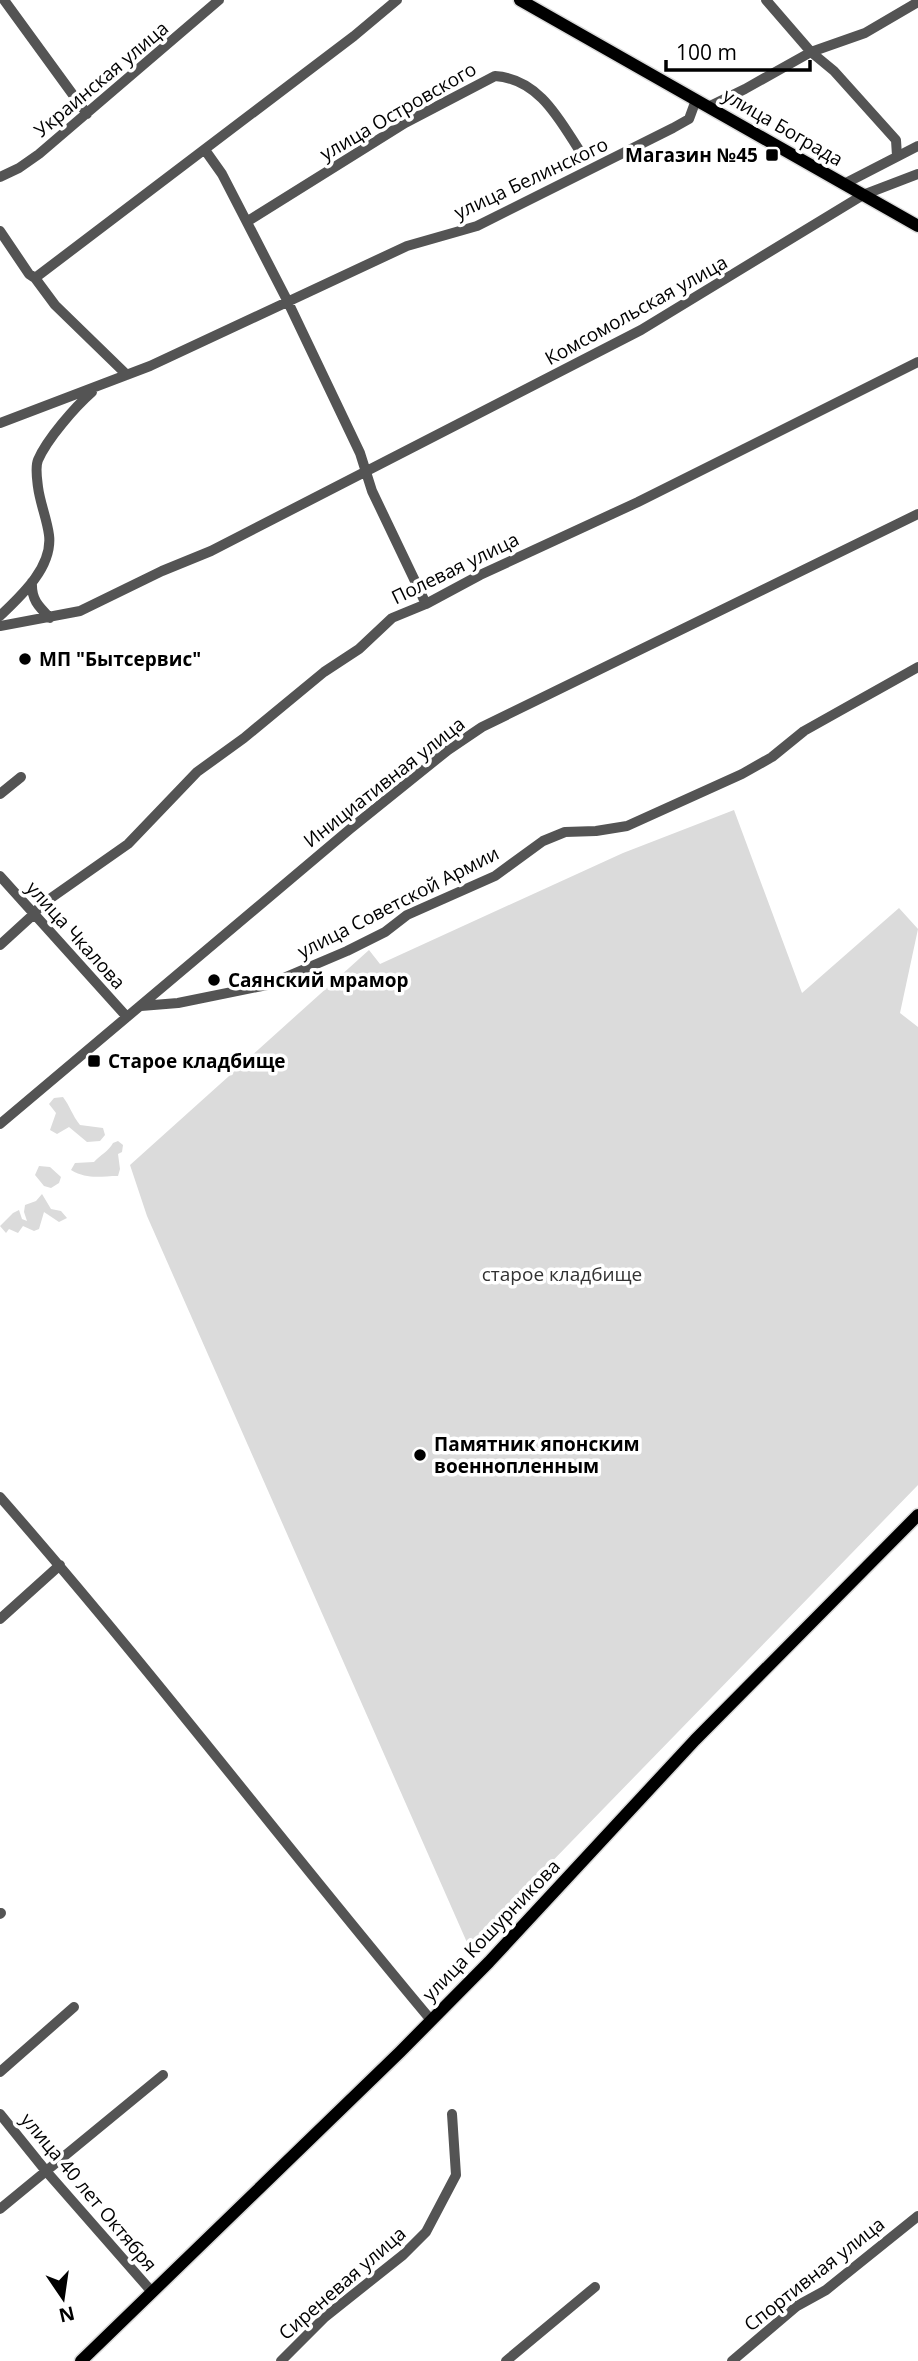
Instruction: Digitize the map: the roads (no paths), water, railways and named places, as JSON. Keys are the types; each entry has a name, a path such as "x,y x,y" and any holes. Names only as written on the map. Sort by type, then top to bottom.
{"main road":[{"name":"улица Бограда","path":"520,0 918,226"},
{"name":"улица Кошурникова","path":"81,2361 489,1962 695,1740 918,1515"}],"street":[{"path":"4,0 87,114"},
{"name":"Украинская улица","path":"0,177 19,169 39,154 219,0"},
{"path":"35,278 354,36 397,0"},
{"path":"766,0 811,52 834,71 897,140 897,156"},
{"path":"708,107 811,52 865,33 918,2"},
{"name":"улица Островского","path":"248,222 405,123 495,76 509,77 526,84 546,100 583,156"},
{"name":"улица Белинского","path":"0,423 150,366 407,246 477,226 689,119 696,100"},
{"path":"844,184 918,146"},
{"path":"205,150 222,174 287,300 367,471 372,491 426,604"},
{"name":"Комсомольская улица","path":"0,626 80,611 162,571 211,551 641,330 863,195 918,174"},
{"path":"0,231 29,274 55,305 127,375"},
{"name":"Полевая улица","path":"0,945 41,905 128,844 197,772 244,738 324,672 359,649 392,618 638,502 918,362"},
{"path":"0,616 32,582 47,558 50,544 40,504 37,462 72,410 97,387"},
{"name":"Инициативная улица","path":"0,1124 349,829 448,750 482,727 918,514"},
{"path":"32,582 31,594 35,603 50,618"},
{"name":"улица Советской Армии","path":"140,1006 178,1003 267,985 347,951 385,932 407,915 495,876 544,841 565,832 627,826 742,774 772,757 804,731 918,667"},
{"path":"0,794 21,777"},
{"name":"улица Чкалова","path":"0,876 127,1017"},
{"path":"0,1497 60,1565 431,2020"},
{"path":"0,1619 60,1565"},
{"path":"0,2072 74,2007"},
{"path":"0,2209 163,2075"},
{"name":"улица 40 лет Октября","path":"0,2114 152,2292"},
{"name":"Сиреневая улица","path":"281,2361 326,2317 403,2255 426,2232 456,2175 452,2114"},
{"name":"Спортивная улица","path":"732,2361 797,2306 826,2290 918,2216"},
{"path":"506,2361 594,2287"}],"place":[{"name":"Магазин №45","path":"772,155"},
{"name":"МП \"Бытсервис\"","path":"25,659"},
{"name":"Саянский мрамор","path":"214,980"},
{"name":"Старое кладбище","path":"94,1061"},
{"name":"Памятник японским военнопленным","path":"420,1455"}],"park label":[{"name":"старое кладбище","path":"562,1274"}]}
